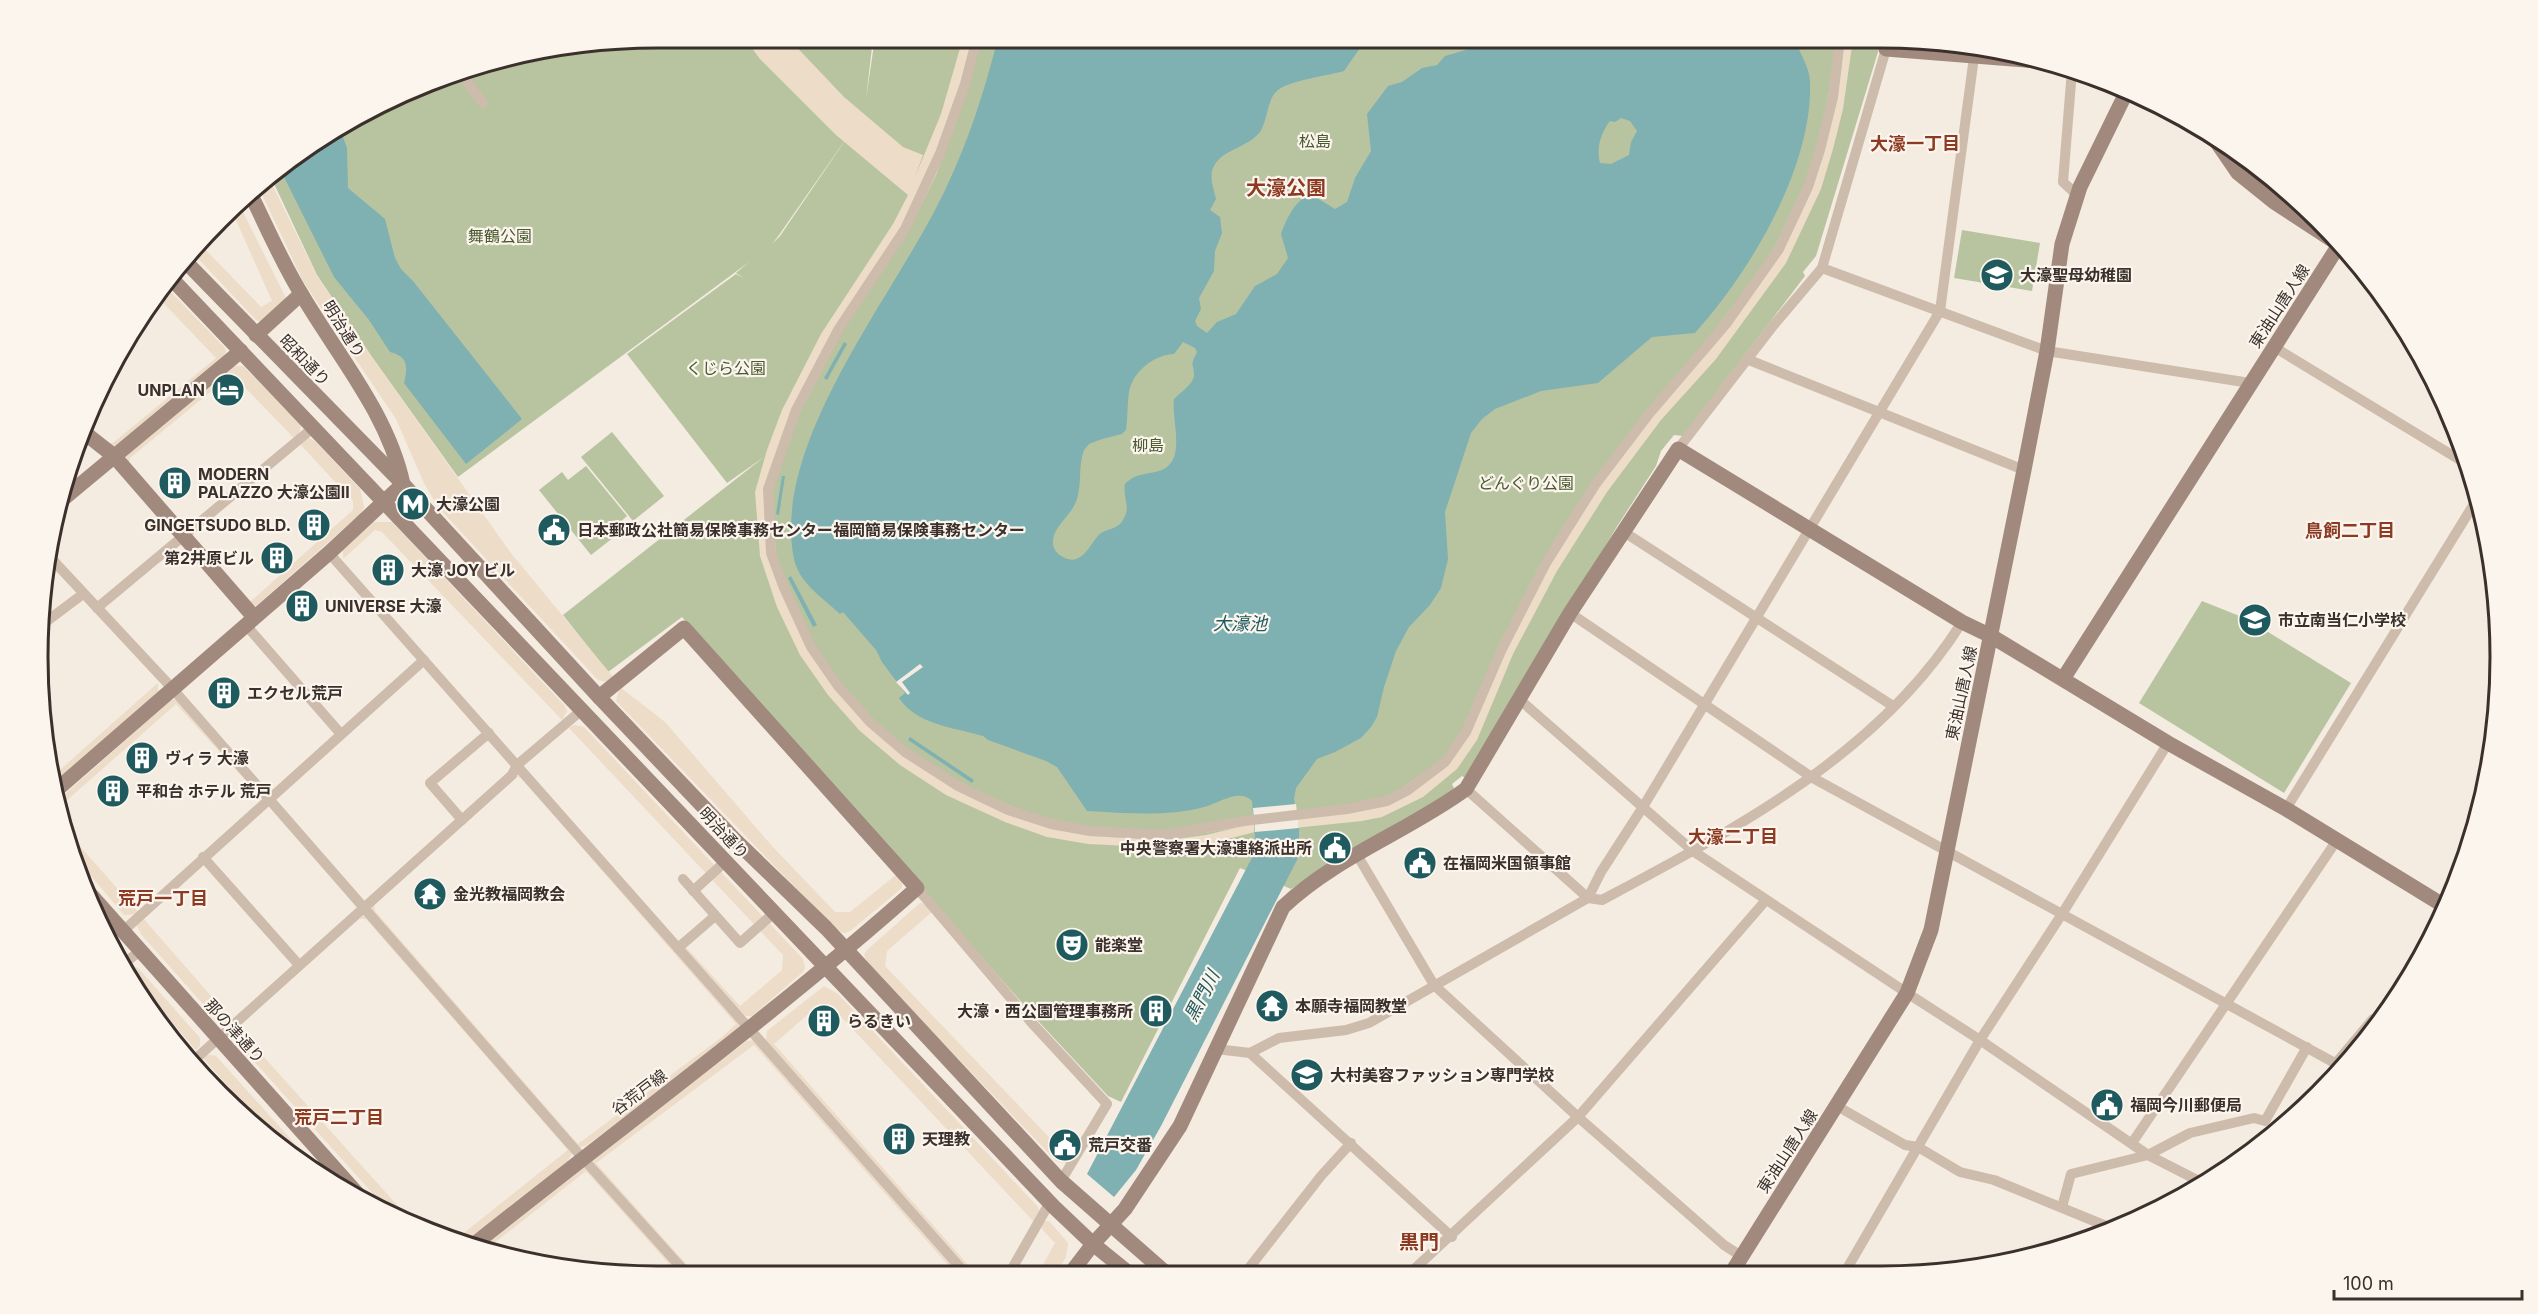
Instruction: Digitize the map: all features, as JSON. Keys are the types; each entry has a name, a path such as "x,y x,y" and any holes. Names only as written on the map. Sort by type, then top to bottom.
{"street":[{"path":"974,48 940,151 910,219 838,330 796,410 768,489 771,553 811,647 838,686 870,722 905,752 958,786 1008,810 1051,824 1090,831 1165,835 1297,814 1347,810 1387,801 1416,785 1445,762 1466,732 1501,651 1540,574 1595,485 1649,414 1726,324 1779,249 1808,186 1820,150 1833,97 1839,48"},
{"path":"1075,1266 1089,1241 1106,1222 1125,1209 1152,1172 1180,1126 1283,907 1312,882 1356,853 1445,804 1466,789 1570,613 1678,449 1773,326 1822,268 1885,48"},
{"path":"1216,1049 1250,1053 1279,1038 1346,1030 1369,1023 1588,898 1601,872 1643,807 1940,311 1974,55"},
{"path":"2071,78 2063,182 2077,195"},
{"path":"465,79 483,103"},
{"path":"1678,449 1962,622 1991,636 2047,351 2062,244 2077,195 2123,98"},
{"path":"2226,156 2238,173 2274,202 2314,229"},
{"path":"2274,202 2277,194"},
{"name":"明治通り","path":"254,200 301,294 387,431 397,457 403,484 599,697 846,951 1066,1186 1106,1222"},
{"name":"東油山唐人線","path":"1735,1266 1907,993 1931,930 1991,636 2063,679 2250,383 2339,255"},
{"name":"昭和通り","path":"190,266 403,484"},
{"path":"1822,268 2047,351 2250,383"},
{"path":"176,283 385,501"},
{"path":"256,335 301,294"},
{"path":"2274,347 2457,459"},
{"path":"71,493 241,351"},
{"path":"1749,360 2024,470"},
{"path":"97,608 314,427"},
{"path":"89,437 114,456 184,536 340,734"},
{"path":"62,785 329,553 403,484"},
{"name":"明治通り","path":"385,501 1089,1241"},
{"path":"2286,809 2471,508"},
{"path":"1624,532 1893,706"},
{"path":"329,553 959,1266"},
{"path":"56,563 172,688 680,1266"},
{"path":"49,620 83,594"},
{"path":"1570,613 1813,778 2336,1063"},
{"path":"1466,789 1588,898 1602,900 1694,851 1813,778 1893,706 1916,682 1962,622"},
{"path":"599,697 684,628 916,888 1031,1022 1107,1104 1066,1186"},
{"path":"122,932 268,798 424,660"},
{"path":"2063,679 2168,743 2286,809 2438,902"},
{"path":"1520,700 1694,851 1980,1040 2148,1155 2194,1179"},
{"path":"197,1057 512,775 517,765 583,709"},
{"path":"462,820 430,783 489,733"},
{"path":"1849,1266 1980,1040 2062,914 2168,743"},
{"path":"2132,1143 2337,840"},
{"path":"1356,853 1434,985 1578,1117 1724,1245 1741,1256"},
{"path":"203,857 299,965"},
{"path":"693,891 726,861"},
{"path":"682,879 740,943 775,912"},
{"name":"谷荒戸線","path":"480,1240 583,1157 750,1030 828,967 916,888"},
{"path":"1418,1266 1452,1237 1578,1117 1766,900"},
{"name":"那の津通り","path":"104,910 344,1179"},
{"path":"678,948 715,916"},
{"path":"129,960 140,951"},
{"path":"2062,1207 2071,1174 2148,1155 2190,1133 2254,1118 2265,1121 2307,1047"},
{"path":"1250,1053 1452,1237"},
{"path":"1837,1106 1960,1172 1994,1180 2103,1224"},
{"path":"1251,1266 1351,1143"},
{"path":"1014,1266 1052,1204"},
{"path":"1106,1222 1158,1266"},
{"path":"1089,1241 1120,1266"}],"green space":[{"name":"大濠公園","path":"657,48 872,48 866,99 874,48 1879,48 1816,256 1803,272 1805,276 1683,436 1674,435 1661,451 1656,466 1616,528 1469,780 1462,776 1452,784 1454,788 1447,796 1291,889 1240,868 1121,1102 1108,1096 1039,1022 682,617 608,672 563,615 764,457 727,483 627,354 736,274 744,278 736,273 749,262 458,477 372,357 317,275 274,184 352,130 424,94 499,69 578,53","holes":["855,126 780,236 772,244 779,235"]},
{"path":"1962,230 2040,243 2032,291 1954,278"},
{"path":"612,432 664,496 633,521 581,457"},
{"path":"586,466 627,516 610,531 614,537 591,555 539,490 562,472 568,480"},
{"path":"2202,601 2247,619 2351,683 2284,793 2139,703"}],"shaded area":[{"path":"752,48 797,48 844,97 903,147 923,155 915,177 941,114 960,48 970,48 957,119 936,175 908,232 842,331 797,417 782,455 772,493 776,554 792,600 814,646 842,685 872,719 910,752 954,780 1051,821 1090,827 1168,831 1376,800 1395,793 1444,758 1462,732 1543,562 1771,255 1805,183 1817,145 1827,105 1835,48 1852,48 1843,109 1821,189 1786,263 1716,359 1661,420 1607,492 1557,571 1513,654 1477,740 1457,769 1423,797 1382,817 1255,832 1208,844 1169,848 1088,844 1047,837 1005,822 946,795 900,765 860,731 828,695 800,655 777,607 760,556 755,492 767,450 782,410 821,334 893,224 908,195 836,135 759,58","holes":["1842,64 1835,107 1813,186 1798,220","1235,828 1168,840 1089,836 1168,839"]},
{"path":"272,185 317,276 372,357 510,552 614,678 608,682 598,680 438,507 424,483 396,419 303,281 262,194"},
{"path":"242,211 286,298 262,322 256,320 197,257 205,249 261,307 272,301 235,218"},
{"path":"170,291 225,348 226,352 222,359 115,447 107,443 113,443 216,358 163,302"},
{"path":"234,366 243,366 301,425 299,435 294,438 232,374 130,458 129,463 126,458 127,453"},
{"path":"309,438 316,442 360,489 364,507 361,513 256,606 252,605 250,602 353,510 353,501 299,443"},
{"path":"373,522 392,522 564,705 567,711 562,720 382,532 375,530 343,559 343,549"},
{"path":"158,683 158,692 60,778 59,771"},
{"path":"620,687 665,722 772,846 835,912 850,912 896,875 902,883 902,888 850,931 844,933 835,929 616,701"},
{"path":"177,699 261,793 259,802 258,794 176,704 66,801 64,795 171,700"},
{"path":"574,725 584,727 803,959 805,968 803,972 752,1016 743,1016 686,952 686,947 740,1006 782,970 783,955 569,728"},
{"path":"516,776 523,776 738,1021 740,1027 725,1043 587,1145 578,1148 371,910 374,903 375,911 578,1144 722,1037 736,1024 521,778"},
{"path":"77,843 138,912 124,915 87,871"},
{"path":"920,903 926,904 933,911 887,951 885,966 1071,1160 1068,1164 1056,1161 868,964 864,955 866,951"},
{"path":"364,915 572,1153 568,1161 471,1237 462,1234 568,1150 366,919 360,919"},
{"path":"142,917 231,1019 227,1023 218,1021 141,934 137,926"},
{"path":"133,967 138,968 200,1038 200,1046 196,1050 162,1010"},
{"path":"824,986 838,994 1038,1207 1040,1212 1034,1222 832,1007 815,1008 774,1044 969,1266 964,1266 766,1041 767,1031"},
{"path":"237,1027 401,1209 375,1196 233,1038"},
{"path":"754,1040 953,1266 949,1266 754,1045 596,1163 688,1266 684,1266 592,1160 597,1153 747,1041"},
{"path":"206,1054 216,1056 301,1150 249,1110 202,1057"},
{"path":"585,1166 674,1266 671,1266 586,1171 494,1243 485,1241"},
{"path":"1045,1221 1049,1221 1068,1243 1066,1257 1061,1266 1042,1266 1055,1243 1041,1228"}],"water":[{"name":"大濠池","path":"995,48 1360,48 1344,71 1300,81 1278,90 1272,98 1260,132 1249,142 1228,152 1213,168 1212,179 1216,199 1210,210 1220,217 1222,233 1215,251 1214,271 1199,298 1201,309 1195,321 1197,326 1207,333 1217,322 1236,314 1255,286 1277,274 1288,258 1281,234 1289,216 1301,200 1312,195 1335,209 1347,202 1355,178 1371,151 1367,114 1388,86 1402,82 1422,68 1437,65 1445,56 1469,48 1798,48 1810,77 1808,115 1801,148 1789,183 1774,216 1737,280 1695,333 1652,337 1598,383 1541,391 1495,409 1482,419 1471,433 1445,512 1448,559 1441,588 1430,605 1409,627 1396,651 1377,717 1371,727 1361,738 1317,759 1296,788 1294,799 1299,828 1299,856 1161,1126 1136,1170 1114,1197 1087,1174 1256,850 1252,801 1247,797 1235,796 1204,807 1161,813 1087,811 1057,767 983,736 926,720 907,707 899,698 905,693 876,650 843,612 840,614 806,583 794,559 792,513 801,466 819,417 843,368 925,229 946,188 982,95","holes":["1621,118 1630,121 1637,131 1631,142 1629,155 1611,164 1600,163 1600,141 1610,121 1615,122","1183,342 1195,348 1197,352 1193,363 1193,379 1174,399 1176,450 1173,459 1168,466 1159,471 1129,480 1125,484 1127,508 1121,523 1101,533 1081,557 1076,559 1063,557 1055,549 1054,537 1059,526 1075,505 1084,450 1089,444 1122,434 1126,430 1129,392 1131,384 1140,371 1159,357 1174,354"]},
{"path":"343,136 347,148 348,188 385,219 395,258 401,269 413,281 522,419 466,464 404,383 406,367 403,359 390,352 369,320 334,277 284,176"},
{"path":"844,342 847,344 827,380 824,378"},
{"path":"782,476 785,476 779,515 776,514"},
{"path":"791,576 817,625 813,627 788,578"},
{"path":"910,737 974,780 972,783 908,740"}],"pier":[{"path":"920,664 923,667 902,682 910,693 908,695 896,682"},
{"path":"1296,804 1299,828 1255,832 1253,808"}],"place":[{"name":"大濠聖母幼稚園","path":"1997,275"},
{"name":"UNPLAN","path":"228,390"},
{"name":"MODERN PALAZZO 大濠公園Ⅱ","path":"175,483"},
{"name":"大濠公園","path":"413,504"},
{"name":"GINGETSUDO BLD.","path":"314,525"},
{"name":"日本郵政公社簡易保険事務センター福岡簡易保険事務センター","path":"554,530"},
{"name":"第2井原ビル","path":"277,558"},
{"name":"大濠 JOY ビル","path":"388,570"},
{"name":"UNIVERSE 大濠","path":"302,606"},
{"name":"市立南当仁小学校","path":"2255,620"},
{"name":"エクセル荒戸","path":"224,693"},
{"name":"ヴィラ 大濠","path":"142,758"},
{"name":"平和台 ホテル 荒戸","path":"113,791"},
{"name":"中央警察署大濠連絡派出所","path":"1335,848"},
{"name":"在福岡米国領事館","path":"1420,863"},
{"name":"金光教福岡教会","path":"430,894"},
{"name":"能楽堂","path":"1072,945"},
{"name":"本願寺福岡教堂","path":"1272,1006"},
{"name":"大濠・西公園管理事務所","path":"1156,1011"},
{"name":"らるきい","path":"824,1021"},
{"name":"大村美容ファッション専門学校","path":"1307,1075"},
{"name":"福岡今川郵便局","path":"2107,1105"},
{"name":"天理教","path":"899,1139"},
{"name":"荒戸交番","path":"1065,1145"}],"district":[{"name":"大濠一丁目","path":"1915,144"},
{"name":"大濠公園","path":"1286,188"},
{"name":"鳥飼二丁目","path":"2350,531"},
{"name":"大濠二丁目","path":"1733,837"},
{"name":"荒戸一丁目","path":"163,899"},
{"name":"荒戸二丁目","path":"339,1118"},
{"name":"黒門","path":"1419,1242"}],"park label":[{"name":"松島","path":"1315,141"},
{"name":"舞鶴公園","path":"500,236"},
{"name":"くじら公園","path":"726,368"},
{"name":"柳島","path":"1148,445"},
{"name":"どんぐり公園","path":"1526,483"}],"water label":[{"name":"黒門川","path":"1202,996"}]}
